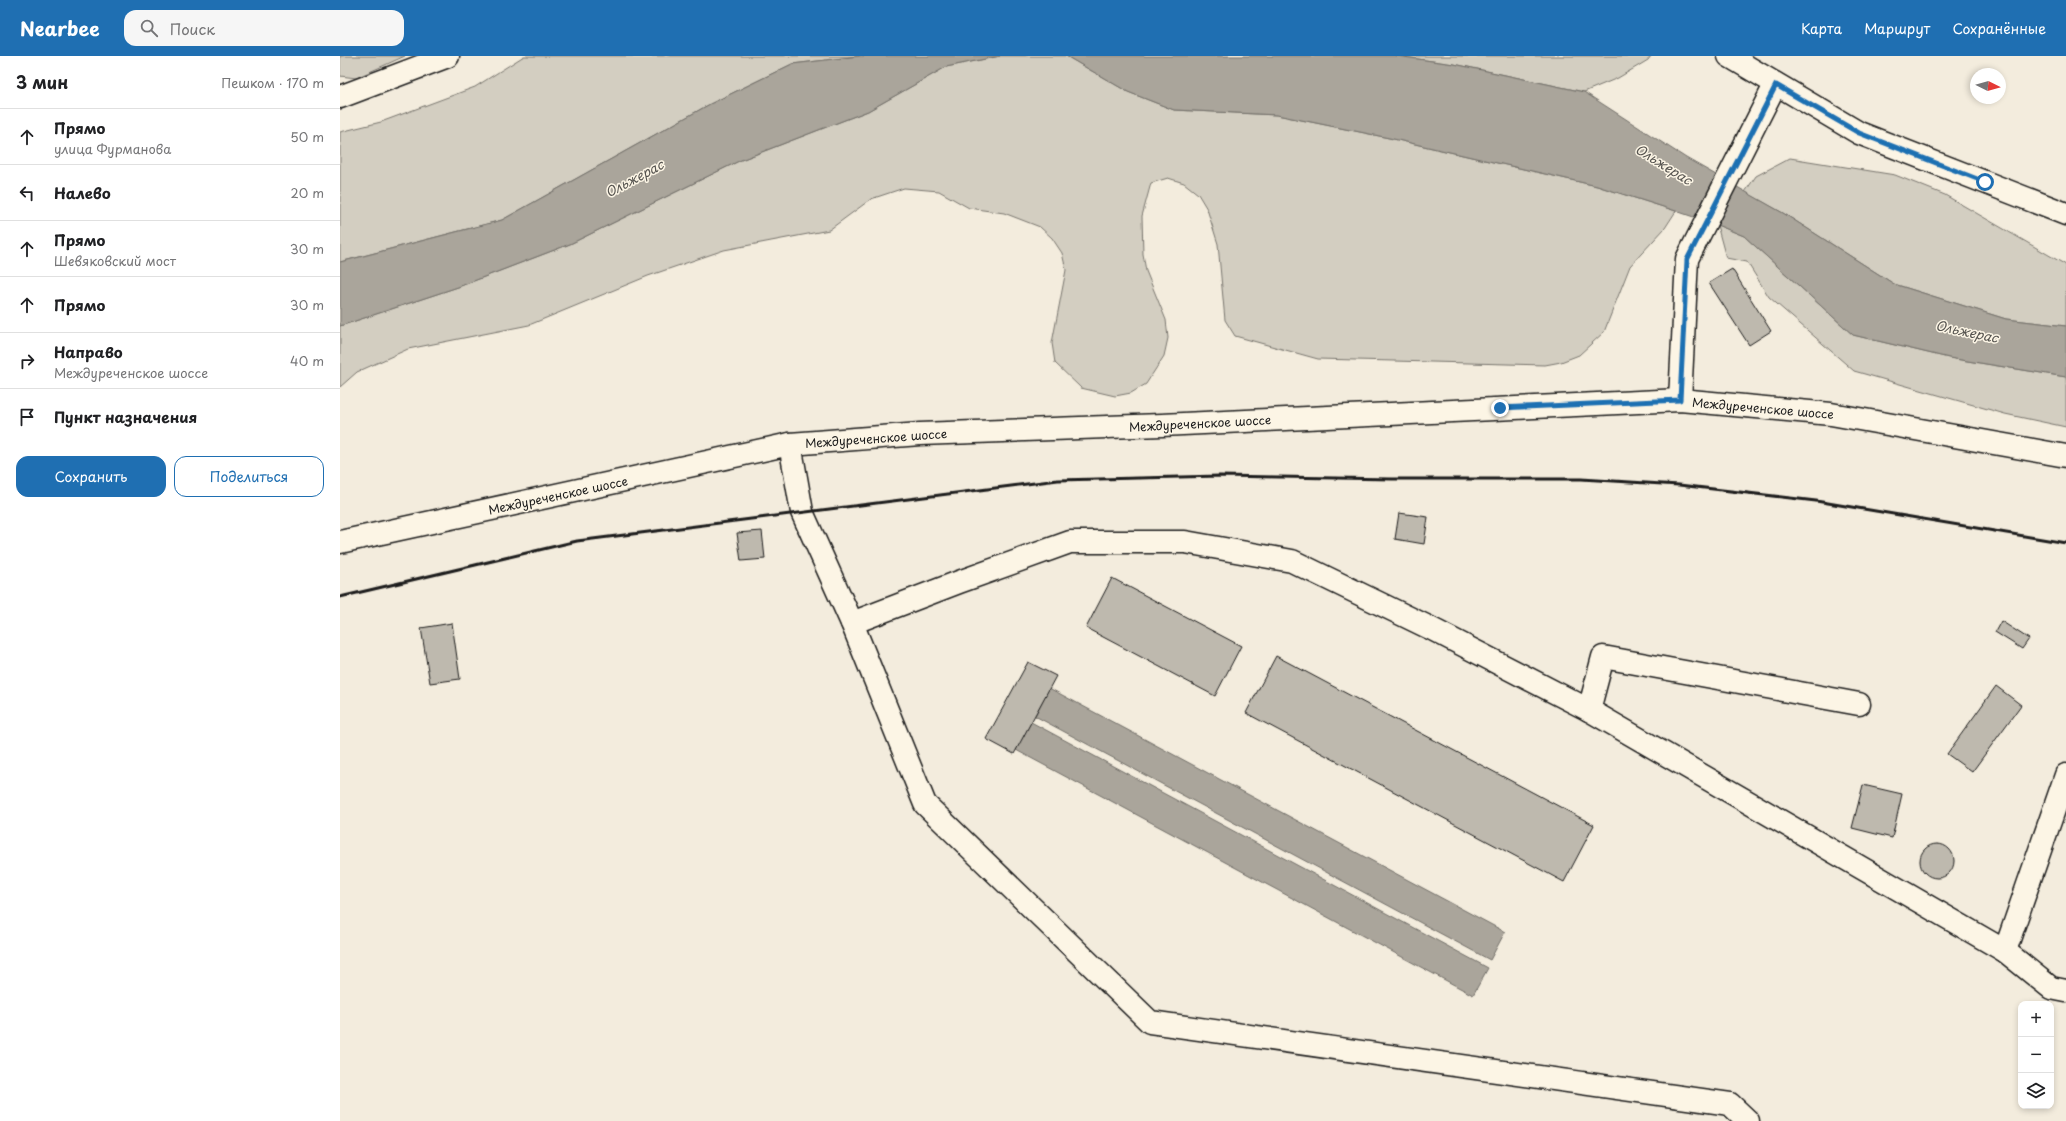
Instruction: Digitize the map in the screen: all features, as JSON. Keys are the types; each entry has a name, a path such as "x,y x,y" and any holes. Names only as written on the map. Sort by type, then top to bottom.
{"street":[{"path":"340,97 448,56"},
{"path":"1729,56 1859,133 2066,214"},
{"path":"1680,400 1687,260 1741,151 1776,85"},
{"name":"Междуреченское шоссе","path":"340,542 790,444 920,434 1162,425 1680,400 1831,414 2066,456"},
{"path":"790,444 802,512 852,623 925,804 1150,1022 1730,1104 1748,1121"},
{"path":"852,623 1070,542 1185,542 1292,561 1430,628 1589,710 2005,951 2051,988 2066,991"},
{"path":"1589,710 1603,657 1860,704"},
{"path":"2005,951 2066,775"}],"shaded area":[{"path":"340,56 405,56 356,78 340,76"},
{"path":"524,56 860,56 792,64 710,104 502,220 340,262 340,132 381,122 475,87"},
{"path":"1000,56 1066,56 1128,92 1174,110 1277,115 1389,138 1597,186 1676,211 1665,228 1630,266 1604,332 1579,355 1561,362 1545,365 1318,359 1235,336 1225,320 1218,244 1207,209 1198,194 1184,183 1168,178 1151,183 1142,216 1143,254 1146,271 1166,320 1168,338 1164,356 1146,384 1131,393 1115,396 1081,388 1055,363 1052,343 1066,270 1062,253 1052,238 1040,227 1004,213 969,208 939,191 904,188 871,199 829,230 724,250 648,276 529,325 408,349 357,372 340,387 340,326 458,287 570,244 741,160 868,111 946,67"},
{"path":"1396,56 1651,56 1648,60 1618,78 1584,92 1454,64"},
{"path":"1790,158 1895,175 1945,195 2066,265 2066,326 2006,319 1894,284 1783,213 1745,192 1756,176"},
{"path":"1717,225 1744,236 1853,335 1949,358 2066,377 2066,427 2005,414 1854,371 1769,297 1747,262 1726,258"}],"water":[{"name":"Ольжерас","path":"860,56 1000,56 946,67 868,111 741,160 570,244 458,287 340,326 340,262 502,220 710,104 792,64"},
{"name":"Ольжерас","path":"1066,56 1396,56 1454,64 1584,92 1686,158 1783,213 1894,284 2006,319 2066,326 2066,377 1949,358 1853,335 1744,236 1676,211 1597,186 1389,138 1277,115 1174,110 1128,92"},
{"path":"1049,688 1505,932 1490,960 1035,716"},
{"path":"1031,722 1488,968 1473,995 1016,750"}],"building":[{"path":"1732,269 1771,331 1749,345 1709,283"},
{"path":"1399,513 1428,517 1424,544 1395,539"},
{"path":"762,531 765,559 741,561 737,533"},
{"path":"1112,578 1241,646 1215,696 1086,628"},
{"path":"2001,621 2029,639 2022,649 1995,632"},
{"path":"452,623 460,679 430,683 421,628"},
{"path":"1276,656 1594,825 1564,882 1246,713"},
{"path":"1028,662 1056,676 1014,754 986,739"},
{"path":"1996,686 2021,705 1972,772 1947,754"},
{"path":"1863,785 1902,794 1892,838 1852,828"},
{"path":"1940,844 1947,846 1952,851 1954,861 1952,871 1947,876 1934,878 1927,876 1922,871 1920,858 1922,851 1927,846"}],"railway":[{"path":"340,597 577,541 1058,480 1220,476 1392,479 1581,479 1679,485 1816,501 2066,543"}],"route":[{"path":"1500,408 1680,400 1687,260 1741,151 1776,85 1859,133 1985,182"}]}
